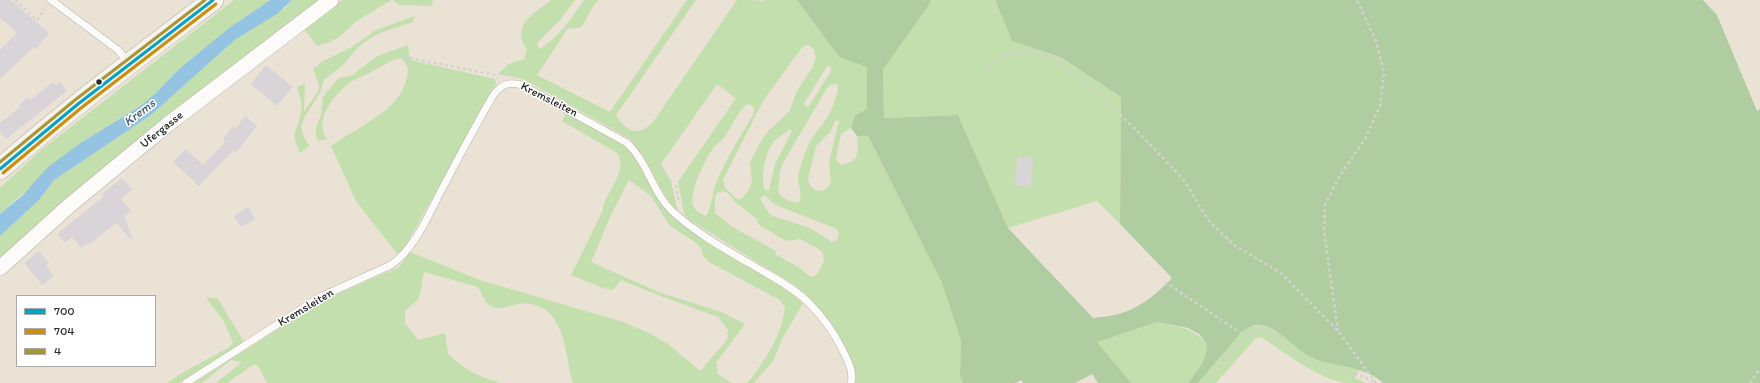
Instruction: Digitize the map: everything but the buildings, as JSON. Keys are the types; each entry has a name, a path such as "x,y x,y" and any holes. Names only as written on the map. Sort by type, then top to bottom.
{"main road":[{"path":"0,169 36,138 214,0"}],"street":[{"name":"Ufergasse","path":"0,268 70,205 167,125 331,0"}],"lane":[{"path":"51,0 118,50 130,64"},
{"name":"Kremsleiten","path":"186,383 320,297 391,265 400,258 406,251 426,218 494,94 502,85 511,82 522,85 627,143 637,152 643,161 662,198 670,209 681,219 714,242 792,289 808,302 840,344 850,366 851,383"}],"path":[{"path":"15,0 37,20 51,0"},
{"path":"1338,331 1324,231 1325,205 1339,178 1365,139 1380,106 1384,72 1376,41 1357,0"},
{"path":"984,69 1003,56 1032,51 1057,62 1087,83 1135,129 1184,180 1208,220 1213,225 1234,245 1281,273 1338,331 1376,383"},
{"path":"404,56 495,75 501,80 502,85"},
{"path":"1165,282 1245,336"},
{"path":"1204,383 1245,336 1252,330 1261,329 1269,333 1309,362 1321,367 1357,374 1376,383"},
{"path":"1750,383 1760,368"}],"green space":[{"path":"234,0 270,0 229,28 179,69 155,94 139,107 79,144 0,214 0,188 41,150"},
{"path":"292,0 320,0 163,119 66,199 0,258 0,236 39,200 54,180 151,115 236,39 285,8"},
{"path":"342,0 391,0 357,21 339,37 330,42 317,46 304,29"},
{"path":"393,0 433,0 432,6 399,5"},
{"path":"551,0 575,0 561,19 537,43 539,49 558,34 584,0 599,0 581,27 568,28 537,75 610,112 687,0 696,0 616,115 628,129 637,131 648,127 653,122 737,0 758,0 761,2 765,0 797,0 839,57 867,66 867,109 855,115 851,128 841,134 836,160 841,165 851,162 856,158 858,147 857,136 868,136 942,282 961,341 960,376 963,383 855,383 856,379 853,364 843,343 811,299 794,285 688,219 684,214 678,182 736,98 717,84 661,164 671,181 678,213 630,139 523,79 498,74 509,64 524,59 527,50 522,41 521,34 523,27 531,15","holes":["809,45 814,50 816,57 812,68 797,91 789,112 769,130 761,141 750,163 752,182 748,191 741,199 737,199 725,188 723,180 763,101 803,46","828,66 831,67 831,71 809,106 806,107 804,103 826,68","833,84 837,84 838,88 833,106 827,118 809,144 803,160 798,176 801,193 800,201 797,203 786,199 778,192 780,171 783,163 827,88","747,104 752,105 754,109 753,115 718,178 706,216 698,212 694,207 693,193 695,185 698,176 711,152 726,135 740,112","836,120 839,121 829,161 831,184 823,191 815,190 810,186 808,179 816,146 829,133","790,129 792,131 775,164 769,190 765,190 763,178 764,165 768,152 777,138","722,191 728,193 736,203 756,218 759,225 788,241 800,239 817,248 823,253 824,260 821,268 816,275 811,277 800,268 775,254 776,251 731,226 715,213 715,198 717,193","765,195 773,203 781,207 837,229 839,233 837,240 832,242 810,228 770,215 760,199"]},
{"path":"797,0 930,0 931,2 883,70 884,118 958,115 1008,228 1093,318 1117,314 1137,307 1154,295 1172,278 1120,224 1121,97 1060,57 1012,41 995,0 1703,0 1717,15 1757,111 1760,109 1760,383 1383,383 1367,373 1313,358 1274,330 1261,325 1255,325 1241,333 1198,383 1188,383 1198,370 1203,360 1207,350 1207,344 1199,334 1188,328 1157,322 1097,342 1131,383 1098,383 1092,374 1075,383 1023,383 1022,380 1015,383 963,383 960,376 961,341 942,283 868,136 857,136 851,128 855,115 867,109 867,67 839,57"},
{"path":"930,0 995,0 1012,41 1059,57 1121,97 1120,224 1097,201 1008,228 958,115 884,118 883,70 931,2"},
{"path":"415,16 413,22 380,33 369,39 357,48 344,64 324,80 320,93 305,116 301,127 303,135 309,146 300,153 295,141 295,132 302,110 301,100 297,88 305,83 304,112 319,90 319,85 313,69 323,61 352,47 376,30"},
{"path":"408,45 410,60 495,79 496,84 423,215 404,248 398,255 356,201 331,146 376,118 396,100 403,89 407,77 408,69 405,63 401,58 393,60 349,83 335,97 325,114 322,122 323,131 327,139 318,141 316,136 316,128 321,114 323,97 339,78 351,76 377,56"},
{"path":"566,113 612,137 628,150 640,165 659,199 671,215 679,222 709,243 758,271 803,303 782,339 773,361 754,383 746,383 751,379 763,362 777,337 785,308 780,300 709,262 703,256 701,248 695,242 670,226 651,196 629,180 611,215 591,262 656,291 724,313 745,324 716,363 718,374 732,383 573,383 561,331 552,316 546,310 528,304 496,308 489,305 478,287 424,272 419,299 405,311 405,323 418,340 445,333 448,354 472,372 500,383 267,383 258,366 254,364 227,383 216,383 242,362 231,360 202,383 194,383 322,301 399,267 410,252 480,280 623,322 649,333 668,344 700,371 727,340 728,330 718,317 621,280 613,290 603,288 571,275 603,210 607,196 619,174 620,160 617,153 562,121"},
{"path":"206,297 218,299 244,342 179,383 167,383 187,370 230,347 233,342 224,322"},
{"path":"1157,322 1185,328 1196,334 1207,344 1207,350 1203,360 1188,383 1130,383 1096,342"},
{"path":"1262,325 1272,329 1322,361 1359,370 1355,378 1366,383 1347,383 1336,381 1324,376 1313,371 1261,337 1256,338 1216,383 1198,383 1241,333 1250,326"}],"water":[{"name":"Krems","path":"270,0 292,0 277,14 236,39 151,115 54,180 39,200 0,236 0,214 22,196 47,168 79,144 139,107 155,94 179,69 229,28"}],"transit line":[{"name":"4","path":"0,162 75,100 205,0"},
{"name":"700","path":"0,169 78,104 213,0"},
{"name":"704","path":"3,173 81,108 216,4"}]}
